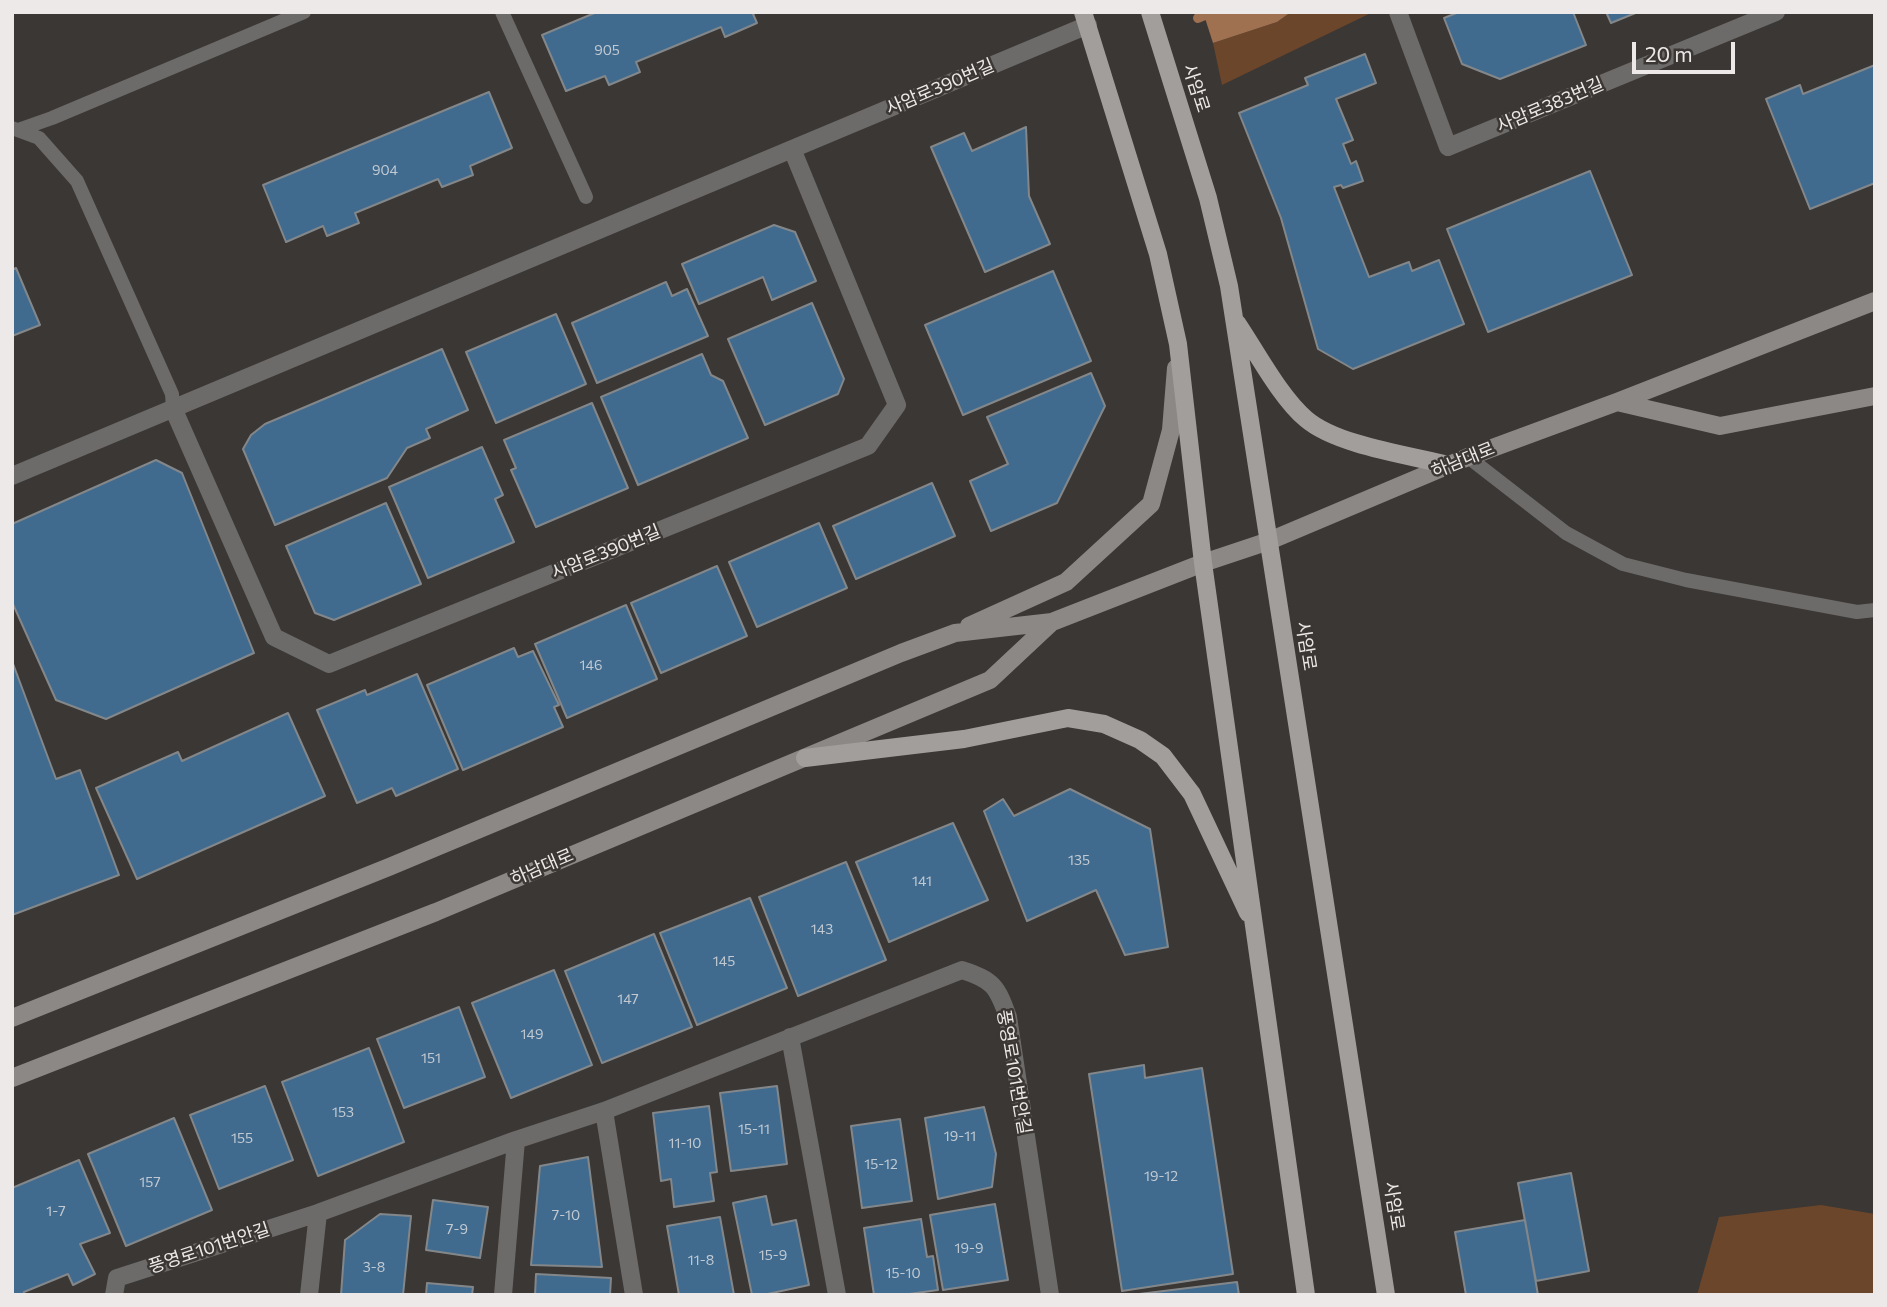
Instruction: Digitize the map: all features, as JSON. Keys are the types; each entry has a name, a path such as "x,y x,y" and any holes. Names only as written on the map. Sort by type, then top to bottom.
{"main road":[{"name":"사암로","path":"1150,12 1208,198 1234,318 1386,1295"},
{"path":"1086,19 1158,254 1178,344 1203,563 1306,1295"},
{"name":"하남대로","path":"12,1018 389,867 901,653 955,633 1052,622 1203,563 1269,541 1468,457 1875,301"},
{"path":"1234,318 1288,400 1322,431 1448,465"},
{"path":"955,633 1066,582 1151,504 1171,430 1178,344"},
{"path":"1617,402 1720,426 1875,396"},
{"name":"하남대로","path":"12,1078 436,912 990,680 1052,622"},
{"path":"805,758 964,739 1068,718 1104,724 1140,740 1163,756 1192,794 1255,929"}],"street":[{"name":"사암로383번길","path":"1400,17 1448,147 1738,19 1776,12"},
{"name":"사암로390번길","path":"12,476 792,149 1086,19"},
{"name":"사암로390번길","path":"173,408 274,637 329,664 868,446 897,405 792,149"},
{"name":"풍영로101번안길","path":"114,1295 117,1278 318,1213 516,1140 604,1111 962,970 984,978 1000,994 1007,1017 1050,1295"},
{"path":"790,1037 836,1295"},
{"path":"604,1111 634,1295"},
{"path":"503,1295 516,1140"},
{"path":"309,1295 318,1213"}],"lane":[{"path":"15,129 52,118 304,12"},
{"path":"502,12 586,197"},
{"path":"15,129 39,138 77,181 172,394 173,408"},
{"path":"1468,457 1566,533 1623,564 1686,580 1857,612 1875,610"}],"shaded area":[{"path":"1203,12 1291,12 1277,22 1213,43"},
{"path":"1291,12 1373,12 1222,85 1213,43 1277,22"},
{"path":"1821,1205 1875,1214 1875,1295 1697,1295 1719,1217"}],"building":[{"path":"597,12 757,12 753,14 757,23 725,37 721,27 636,62 640,72 609,85 605,76 566,91 542,35"},
{"path":"1459,12 1573,12 1586,45 1500,79 1462,64 1444,18"},
{"path":"1606,12 1638,12 1611,23"},
{"path":"1365,54 1376,83 1336,99 1353,140 1343,144 1351,164 1356,161 1363,181 1343,188 1341,185 1334,187 1369,277 1409,262 1412,271 1439,260 1464,324 1353,369 1318,349 1281,218 1239,113 1308,85 1305,78"},
{"path":"1875,65 1875,183 1810,209 1766,99 1800,85 1803,94"},
{"path":"489,92 512,148 470,166 473,175 442,187 438,179 355,213 359,223 327,236 323,226 286,242 263,185"},
{"path":"1026,127 1029,196 1050,244 985,272 931,147 964,133 972,151"},
{"path":"1590,171 1632,275 1488,332 1447,229"},
{"path":"774,225 795,232 816,281 772,300 763,277 699,304 682,264"},
{"path":"16,268 40,325 12,336 12,270"},
{"path":"1053,271 1091,361 963,415 925,325"},
{"path":"666,282 672,296 687,289 708,336 597,383 572,323"},
{"path":"812,303 844,379 838,394 765,425 728,339"},
{"path":"556,314 586,384 496,423 466,352"},
{"path":"442,349 468,410 426,429 430,438 407,448 387,478 275,525 243,449 251,435 265,424"},
{"path":"702,354 711,375 723,381 748,438 638,485 601,397"},
{"path":"1091,373 1105,406 1057,503 991,531 970,481 1008,464 987,417"},
{"path":"592,403 628,488 536,527 511,470 516,468 504,440"},
{"path":"482,447 503,495 495,499 514,542 428,578 389,487"},
{"path":"156,460 182,473 254,653 106,719 56,700 12,602 12,524"},
{"path":"932,483 955,536 856,579 833,526"},
{"path":"386,503 421,584 334,620 315,613 286,546"},
{"path":"819,523 847,588 757,627 729,562"},
{"path":"717,566 747,636 661,673 631,603"},
{"path":"626,605 657,679 567,718 535,644"},
{"path":"514,648 518,657 533,651 559,705 554,707 563,727 463,770 427,685"},
{"path":"12,661 56,779 80,770 119,875 12,915"},
{"path":"417,674 458,769 396,796 392,788 357,803 317,710 365,690 367,695"},
{"path":"288,713 325,796 137,879 96,788 178,752 182,761"},
{"path":"1070,789 1150,829 1168,947 1125,955 1096,890 1027,921 984,811 1003,799 1014,816"},
{"path":"953,823 988,900 889,942 856,862"},
{"path":"846,862 886,960 798,996 759,897"},
{"path":"750,898 787,988 697,1025 660,933"},
{"path":"654,934 692,1027 602,1063 565,971"},
{"path":"554,970 592,1065 511,1098 472,1003"},
{"path":"459,1007 485,1077 404,1108 377,1039"},
{"path":"369,1048 404,1142 318,1176 282,1082"},
{"path":"1144,1065 1145,1078 1202,1068 1233,1274 1122,1291 1089,1074"},
{"path":"265,1086 293,1160 219,1189 190,1115"},
{"path":"777,1086 787,1164 731,1171 720,1093"},
{"path":"709,1106 717,1172 710,1173 714,1201 674,1207 671,1179 661,1181 653,1113"},
{"path":"984,1107 996,1154 992,1187 938,1199 925,1118"},
{"path":"174,1118 212,1210 126,1246 88,1154"},
{"path":"900,1119 912,1201 862,1208 851,1126"},
{"path":"588,1157 602,1267 531,1265 540,1166"},
{"path":"79,1160 110,1233 80,1244 95,1274 73,1285 68,1274 24,1292 23,1295 12,1295 12,1188"},
{"path":"1571,1173 1589,1271 1536,1281 1518,1183"},
{"path":"766,1196 772,1225 796,1220 809,1285 752,1295 733,1203"},
{"path":"433,1200 488,1207 480,1258 426,1250"},
{"path":"995,1204 1008,1280 943,1290 930,1215"},
{"path":"380,1214 411,1216 403,1295 341,1295 345,1240"},
{"path":"720,1217 734,1295 679,1295 667,1226"},
{"path":"921,1219 927,1257 933,1256 938,1290 902,1295 874,1295 864,1228"},
{"path":"1525,1220 1538,1295 1466,1295 1455,1232"},
{"path":"536,1274 611,1278 610,1295 535,1295"},
{"path":"1237,1282 1239,1295 1131,1295"},
{"path":"427,1283 473,1287 472,1295 426,1295"}],"waterway":[{"path":"1198,18 1212,12"}]}
